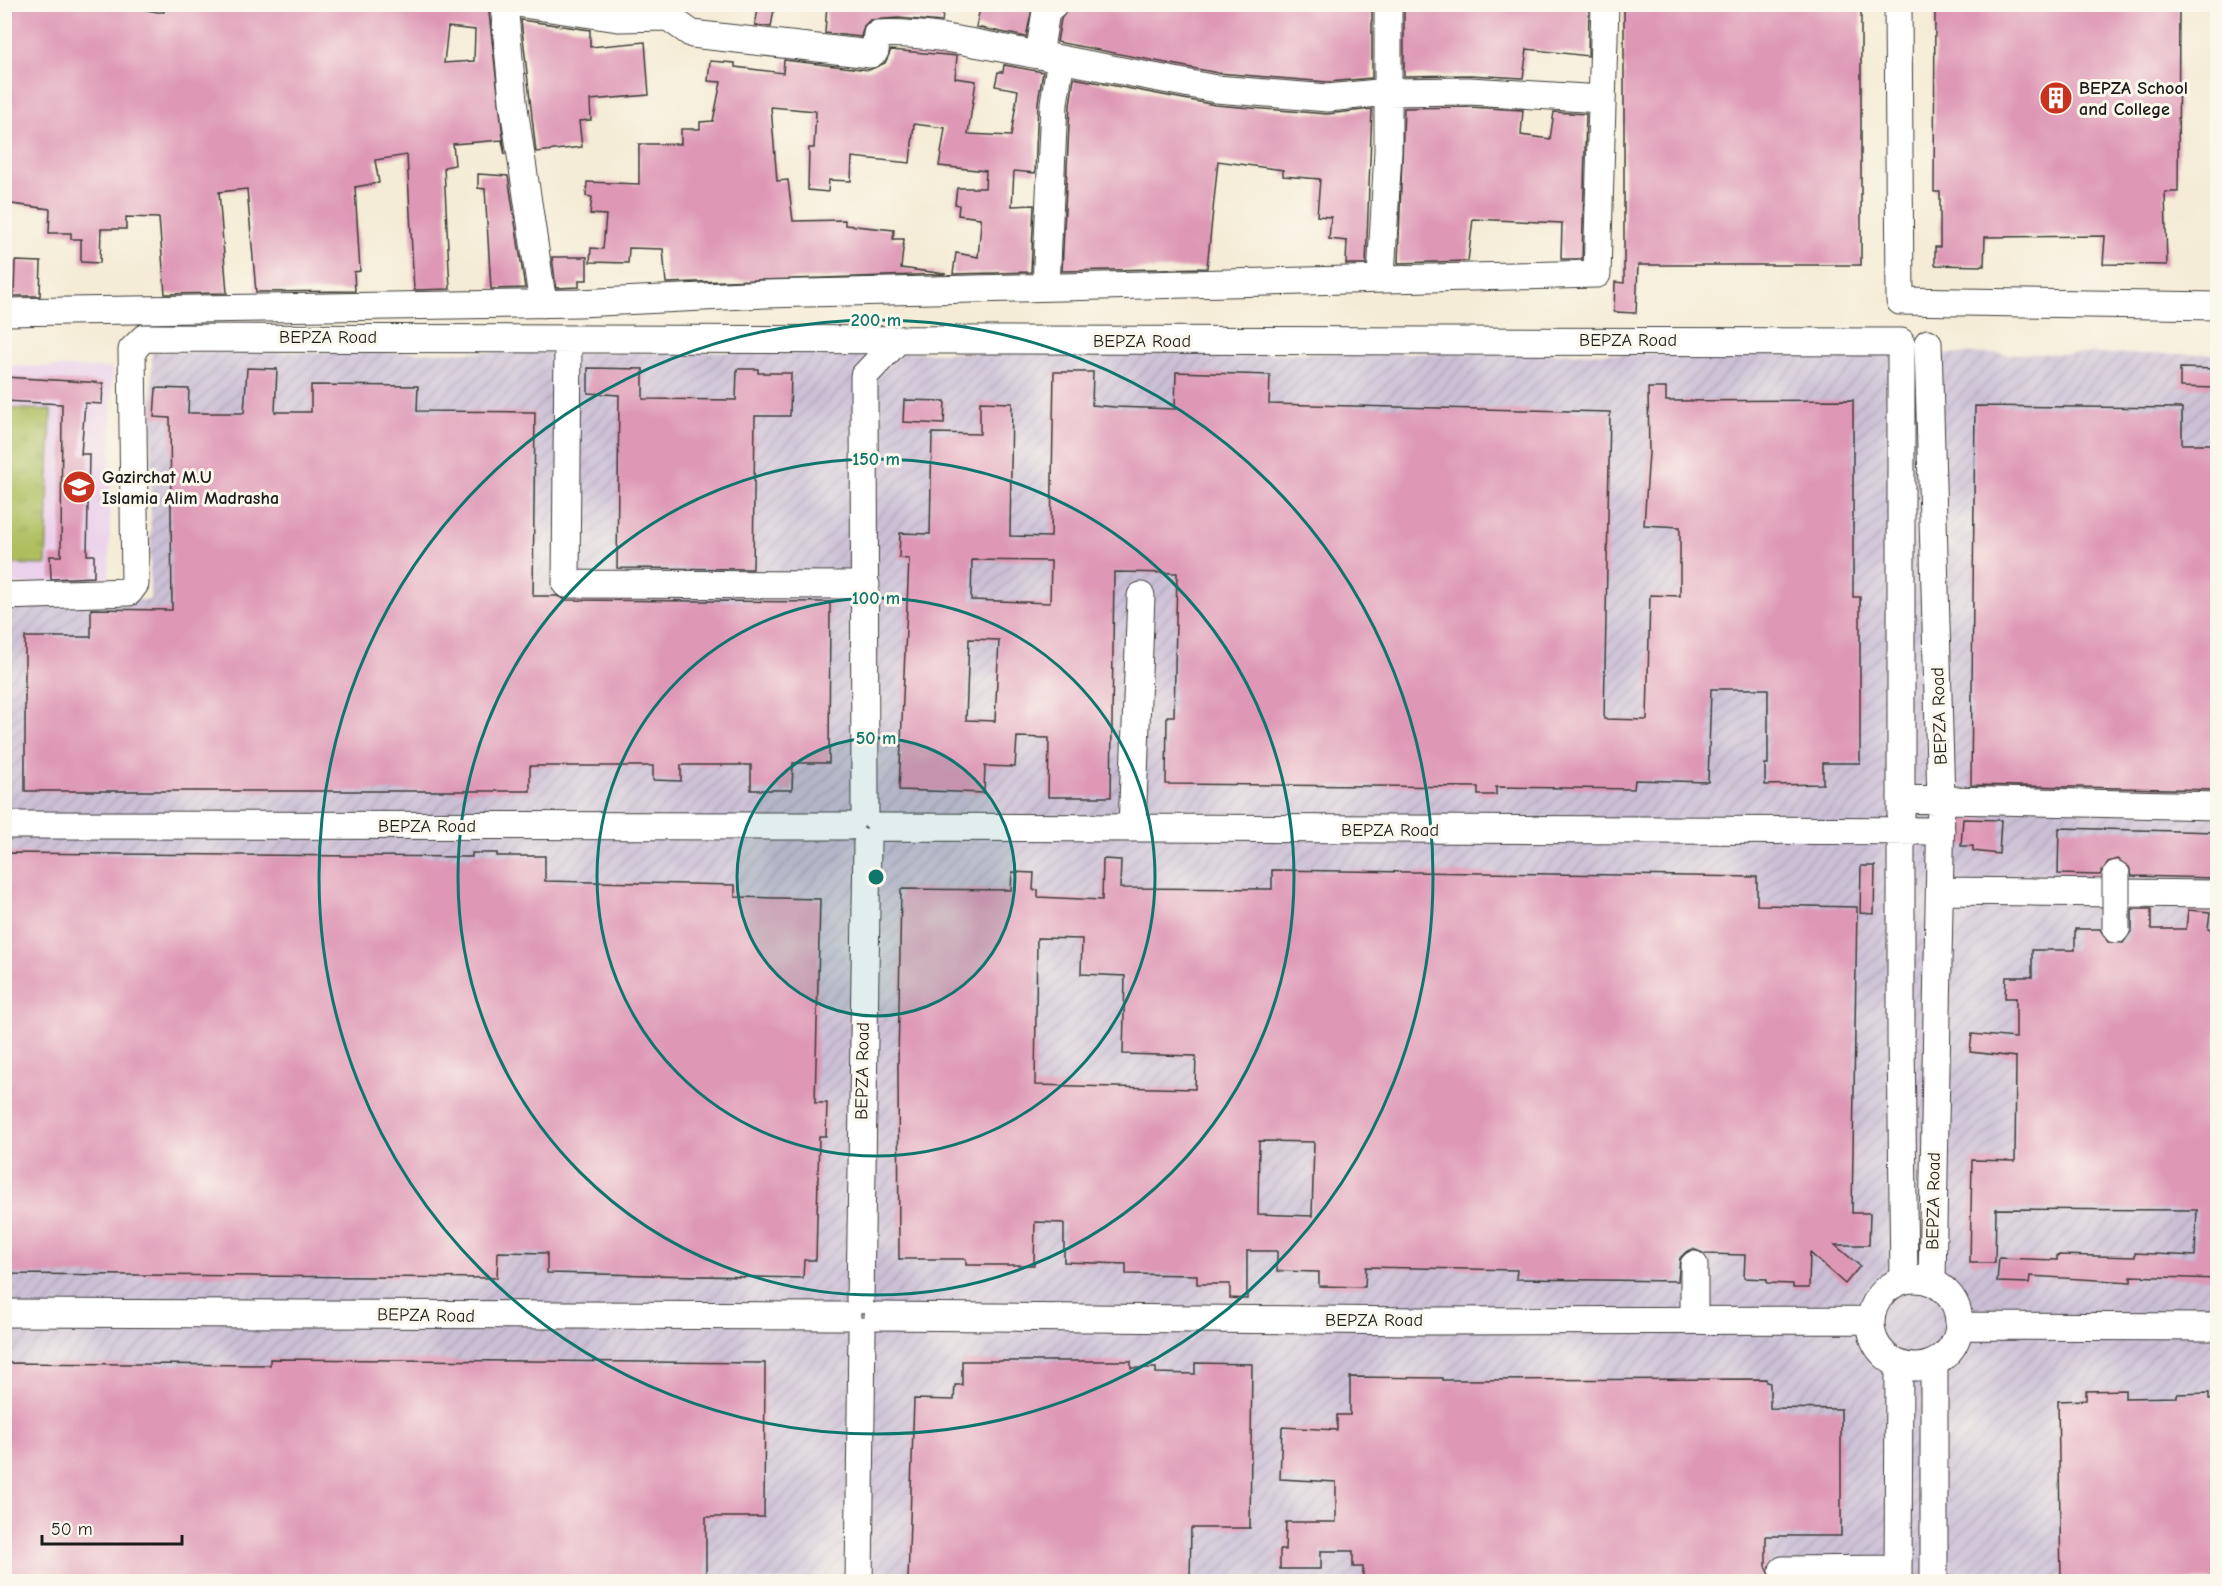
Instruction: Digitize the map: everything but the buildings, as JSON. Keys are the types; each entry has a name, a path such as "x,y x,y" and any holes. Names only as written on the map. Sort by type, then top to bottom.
{"street":[{"path":"504,4 515,113 543,304"},
{"path":"523,4 618,18 672,11 692,34 871,54 875,51 877,34 939,38 1216,89 1328,98 1388,92 1470,91 1602,99"},
{"path":"1046,286 1054,103 1046,11 1054,4"},
{"path":"1381,277 1388,151 1388,4"},
{"path":"4,312 543,304 1046,286 1597,274 1605,4"},
{"path":"1898,4 1900,301 2217,306"},
{"name":"BEPZA Road","path":"4,596 129,592 135,584 132,350 144,338 1901,342 1904,1280"},
{"path":"568,339 566,584 866,585"},
{"name":"BEPZA Road","path":"859,1581 865,827 864,376 898,340"},
{"name":"BEPZA Road","path":"1928,343 1941,801 1932,1282"},
{"path":"1132,828 1140,596"},
{"path":"1901,800 2217,806"},
{"name":"BEPZA Road","path":"4,825 1132,828 1556,832 1941,831"},
{"path":"2115,929 2116,875"},
{"path":"1940,891 2217,894"},
{"path":"1694,1265 1694,1318"},
{"path":"1904,1280 1932,1282 1952,1300 1959,1326 1954,1344 1934,1363 1916,1367 1899,1364 1878,1347 1871,1320 1881,1295 1904,1280"},
{"name":"BEPZA Road","path":"4,1313 861,1316 1421,1321 1694,1318 1871,1320"},
{"path":"1959,1326 2217,1327"},
{"path":"1934,1363 1935,1581"},
{"path":"1783,1570 1835,1576 1898,1575 1899,1364"}],"shaded area":[{"path":"152,352 2217,354 2217,1581 5,1581 4,600 150,600"},
{"name":"Gazirchat M.U Islamia Alim Madrasha","path":"5,366 112,368 109,585 5,584 5,564 46,565 51,410 5,408"}],"green space":[{"path":"5,408 51,410 46,565 5,564"}],"place":[{"name":"BEPZA School and College","path":"2056,98"},
{"name":"Gazirchat M.U Islamia Alim Madrasha","path":"79,487"}]}
